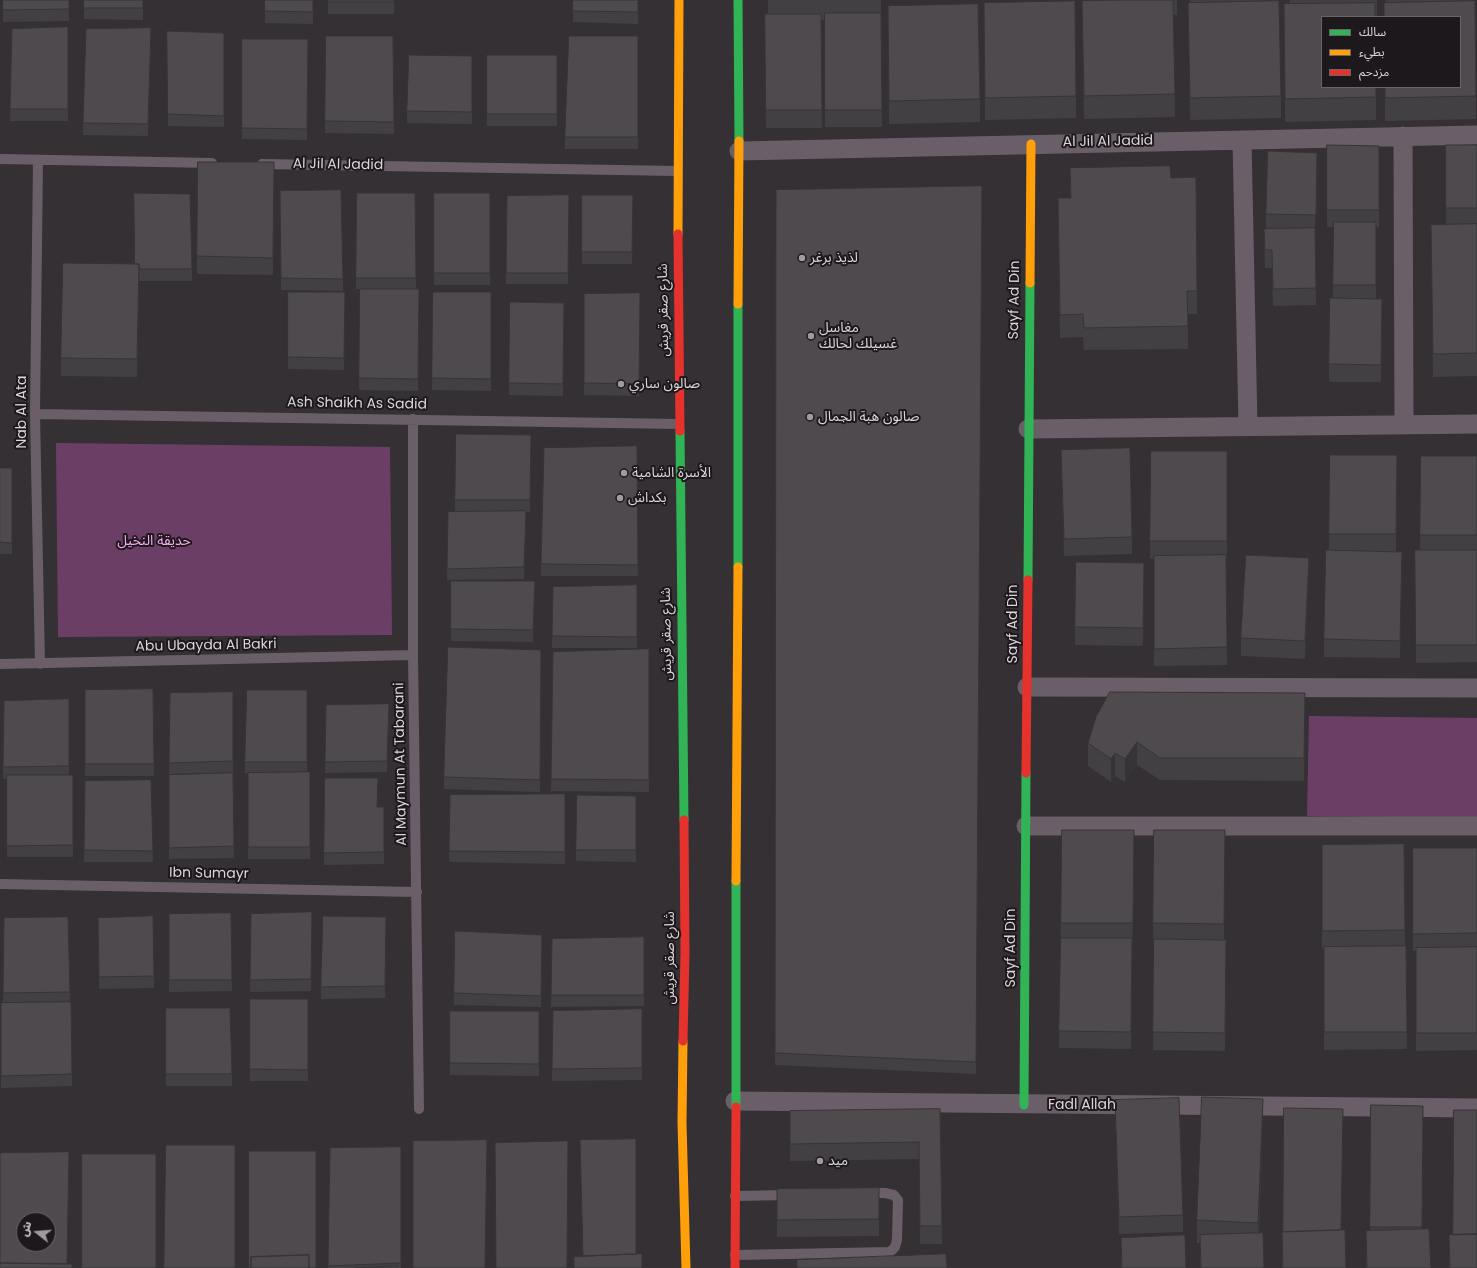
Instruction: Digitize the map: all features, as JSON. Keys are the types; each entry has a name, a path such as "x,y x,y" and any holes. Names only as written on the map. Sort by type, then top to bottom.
{"street":[{"name":"شارع صقر قريش","path":"679,0 677,171 685,945 682,1123 686,1268"},
{"path":"735,1267 739,151 738,0"},
{"name":"Al Jil Al Jadid","path":"739,151 1477,135"},
{"path":"1403,136 1404,424"},
{"path":"1242,140 1248,426"},
{"name":"Sayf Ad Din","path":"1024,1105 1031,144"},
{"path":"1028,429 1477,424"},
{"path":"1027,686 1477,688"},
{"path":"1026,826 1477,826"},
{"name":"Fadl Allah","path":"735,1101 1024,1105 1477,1108"}],"lane":[{"path":"0,159 222,163"},
{"name":"Nab Al Ata","path":"38,160 35,414 40,664"},
{"name":"Al Jil Al Jadid","path":"254,164 677,171"},
{"name":"Ash Shaikh As Sadid","path":"35,414 679,424"},
{"name":"Al Maymun At Tabarani","path":"413,419 413,655 418,892 419,1109"},
{"name":"Abu Ubayda Al Bakri","path":"0,664 413,655"},
{"name":"Ibn Sumayr","path":"0,884 418,892"},
{"path":"735,1254 890,1252 895,1247 897,1240 898,1200 894,1195 885,1193 854,1193"},
{"path":"735,1196 798,1194"}],"green space":[{"name":"حديقة النخيل","path":"56,443 390,447 392,635 58,637"},
{"path":"1309,716 1477,718 1477,818 1307,816"}],"building":[{"path":"3,0 69,0 69,9 3,10"},
{"path":"84,0 143,0 143,8 84,8"},
{"path":"265,0 313,0 313,12 265,11"},
{"path":"328,0 394,0 394,2 328,2"},
{"path":"573,0 638,0 638,12 573,11"},
{"path":"1173,0 1175,94 1084,96 1082,1"},
{"path":"1075,1 1076,96 985,98 984,3"},
{"path":"1279,1 1281,96 1190,98 1188,3"},
{"path":"1475,1 1476,96 1385,98 1385,88 1461,88 1461,16 1384,16 1384,3"},
{"path":"1375,3 1375,16 1321,16 1321,88 1376,88 1376,97 1285,99 1284,4"},
{"path":"978,4 980,99 889,101 888,6"},
{"path":"825,13 881,13 882,110 825,110"},
{"path":"765,14 821,14 822,110 766,110"},
{"path":"68,27 68,109 10,109 12,29"},
{"path":"151,28 148,124 83,123 86,29"},
{"path":"167,31 224,33 224,116 168,114"},
{"path":"326,36 393,36 394,122 325,121"},
{"path":"569,36 638,36 638,137 565,137"},
{"path":"242,39 308,39 307,129 242,128"},
{"path":"409,55 472,56 472,112 407,111"},
{"path":"487,55 557,55 557,114 487,114"},
{"path":"1327,145 1379,146 1379,210 1327,210"},
{"path":"1446,145 1477,145 1477,208 1446,208"},
{"path":"1268,151 1317,153 1316,215 1266,214"},
{"path":"198,162 274,162 273,258 197,256"},
{"path":"1170,166 1171,178 1196,177 1197,291 1187,291 1188,326 1084,328 1083,314 1060,315 1058,198 1071,198 1070,168"},
{"path":"982,186 976,1062 775,1053 776,190"},
{"path":"341,190 343,279 281,278 280,191"},
{"path":"134,193 190,194 192,269 139,269 139,264 135,264"},
{"path":"357,193 415,193 416,278 356,278"},
{"path":"434,193 490,193 490,273 434,273"},
{"path":"569,195 568,273 506,273 507,196"},
{"path":"582,195 633,195 632,252 582,252"},
{"path":"1334,222 1376,222 1376,285 1333,285"},
{"path":"1477,224 1477,353 1433,354 1431,225"},
{"path":"1315,228 1316,288 1273,289 1272,250 1265,250 1264,229"},
{"path":"63,263 139,264 137,359 61,358"},
{"path":"360,289 419,289 418,379 359,378"},
{"path":"288,292 345,292 344,358 288,357"},
{"path":"433,292 491,292 491,379 432,378"},
{"path":"640,293 639,384 584,383 584,294"},
{"path":"1330,298 1382,299 1381,365 1329,364"},
{"path":"510,302 564,303 563,384 509,383"},
{"path":"456,434 531,435 530,500 455,500"},
{"path":"637,446 638,565 541,564 544,448"},
{"path":"1130,448 1132,537 1064,539 1061,450"},
{"path":"1151,451 1227,451 1227,541 1150,541"},
{"path":"1330,455 1397,455 1396,534 1329,534"},
{"path":"1421,456 1477,456 1477,535 1420,535"},
{"path":"0,468 12,468 12,543 0,542"},
{"path":"526,511 524,567 447,569 448,512"},
{"path":"1326,550 1402,552 1400,641 1324,639"},
{"path":"1415,550 1477,550 1477,645 1416,645"},
{"path":"1226,555 1227,647 1154,649 1154,556"},
{"path":"1246,555 1309,558 1305,641 1241,638"},
{"path":"1076,562 1144,563 1143,628 1075,627"},
{"path":"451,581 535,581 533,630 451,629"},
{"path":"637,585 637,637 552,636 553,587"},
{"path":"448,647 541,650 540,780 444,777"},
{"path":"649,649 649,780 551,779 553,652"},
{"path":"153,689 154,764 85,764 85,690"},
{"path":"247,690 307,690 307,762 245,762"},
{"path":"233,692 233,761 169,763 170,693"},
{"path":"1110,692 1305,693 1304,758 1160,758 1137,742 1125,759 1115,753 1111,759 1088,743 1096,717"},
{"path":"69,699 69,766 3,767 4,701"},
{"path":"389,704 387,761 325,762 326,705"},
{"path":"310,772 310,847 248,847 248,773"},
{"path":"233,773 234,846 169,848 169,775"},
{"path":"7,775 73,775 73,845 7,846"},
{"path":"325,778 378,778 377,807 384,807 384,852 324,853"},
{"path":"151,780 153,851 84,850 85,781"},
{"path":"565,794 565,852 449,851 450,795"},
{"path":"577,795 636,796 636,850 576,850"},
{"path":"1062,830 1134,830 1133,923 1061,923"},
{"path":"1154,830 1225,830 1224,924 1153,923"},
{"path":"1404,844 1405,930 1322,931 1322,845"},
{"path":"1413,848 1477,848 1477,933 1413,934"},
{"path":"312,912 311,979 250,980 251,914"},
{"path":"231,913 232,980 169,980 169,914"},
{"path":"153,916 154,976 99,977 98,918"},
{"path":"323,916 386,917 385,986 321,987"},
{"path":"68,917 70,992 3,993 4,918"},
{"path":"455,931 542,935 541,996 454,993"},
{"path":"644,937 644,995 551,995 552,939"},
{"path":"1061,938 1132,938 1131,1032 1059,1031"},
{"path":"1154,939 1226,940 1225,1033 1153,1032"},
{"path":"1406,946 1407,1032 1324,1032 1324,947"},
{"path":"1477,947 1477,1033 1416,1033 1416,948"},
{"path":"250,999 308,999 308,1070 250,1069"},
{"path":"71,1002 72,1074 1,1076 1,1003"},
{"path":"166,1008 230,1008 232,1074 166,1074"},
{"path":"642,1009 642,1068 552,1069 553,1011"},
{"path":"450,1011 539,1011 539,1064 450,1063"},
{"path":"1202,1097 1263,1099 1258,1223 1197,1220"},
{"path":"1179,1098 1183,1215 1119,1217 1115,1100"},
{"path":"1371,1105 1423,1106 1422,1227 1370,1227"},
{"path":"1284,1108 1343,1109 1341,1230 1283,1232"},
{"path":"940,1109 942,1226 920,1226 919,1142 790,1144 790,1111"},
{"path":"1454,1110 1477,1110 1477,1234 1453,1235"},
{"path":"636,1139 636,1254 583,1256 580,1140"},
{"path":"487,1140 485,1268 413,1268 413,1141"},
{"path":"568,1141 567,1268 496,1268 495,1143"},
{"path":"166,1145 235,1145 235,1268 164,1268"},
{"path":"401,1147 401,1263 328,1266 330,1148"},
{"path":"249,1151 316,1151 316,1268 309,1268 309,1255 251,1257 251,1268 249,1268"},
{"path":"69,1152 67,1264 0,1263 0,1153"},
{"path":"82,1154 156,1154 156,1268 82,1268"},
{"path":"879,1188 879,1219 777,1220 777,1189"},
{"path":"1429,1229 1431,1268 1367,1268 1366,1231"},
{"path":"1345,1230 1346,1268 1283,1268 1282,1232"},
{"path":"1263,1233 1264,1268 1201,1268 1200,1235"},
{"path":"1477,1234 1477,1268 1450,1268 1449,1235"},
{"path":"1185,1235 1186,1268 1122,1268 1121,1238"},
{"path":"642,1254 642,1268 574,1268 574,1257"},
{"path":"946,1254 947,1268 797,1268 797,1260"},
{"path":"309,1255 309,1268 251,1268 251,1257"},
{"path":"0,1263 72,1264 72,1268 0,1268"},
{"path":"397,1266 397,1268 355,1268"}],"traffic: fast":[{"path":"738,0 739,141"},
{"path":"1028,580 1030,283"},
{"path":"738,304 738,567"},
{"path":"680,431 684,820"},
{"path":"1024,1105 1026,773"},
{"path":"736,881 736,1107"}],"traffic: slow":[{"path":"678,234 679,0"},
{"path":"738,304 739,141"},
{"path":"1030,283 1031,144"},
{"path":"736,881 738,567"},
{"path":"683,1041 682,1123 686,1268"}],"traffic: jam":[{"path":"678,234 680,431"},
{"path":"1026,773 1028,580"},
{"path":"683,1041 685,953 684,820"},
{"path":"735,1268 736,1107"}],"place":[{"name":"لذيذ برغر","path":"802,258"},
{"name":"مغاسل غسيلك لحالك","path":"811,336"},
{"name":"صالون ساري","path":"621,384"},
{"name":"صالون هبة الجمال","path":"810,417"},
{"name":"الأسرة الشامية","path":"624,473"},
{"name":"بكداش","path":"620,498"},
{"name":"ميد","path":"820,1161"}]}
